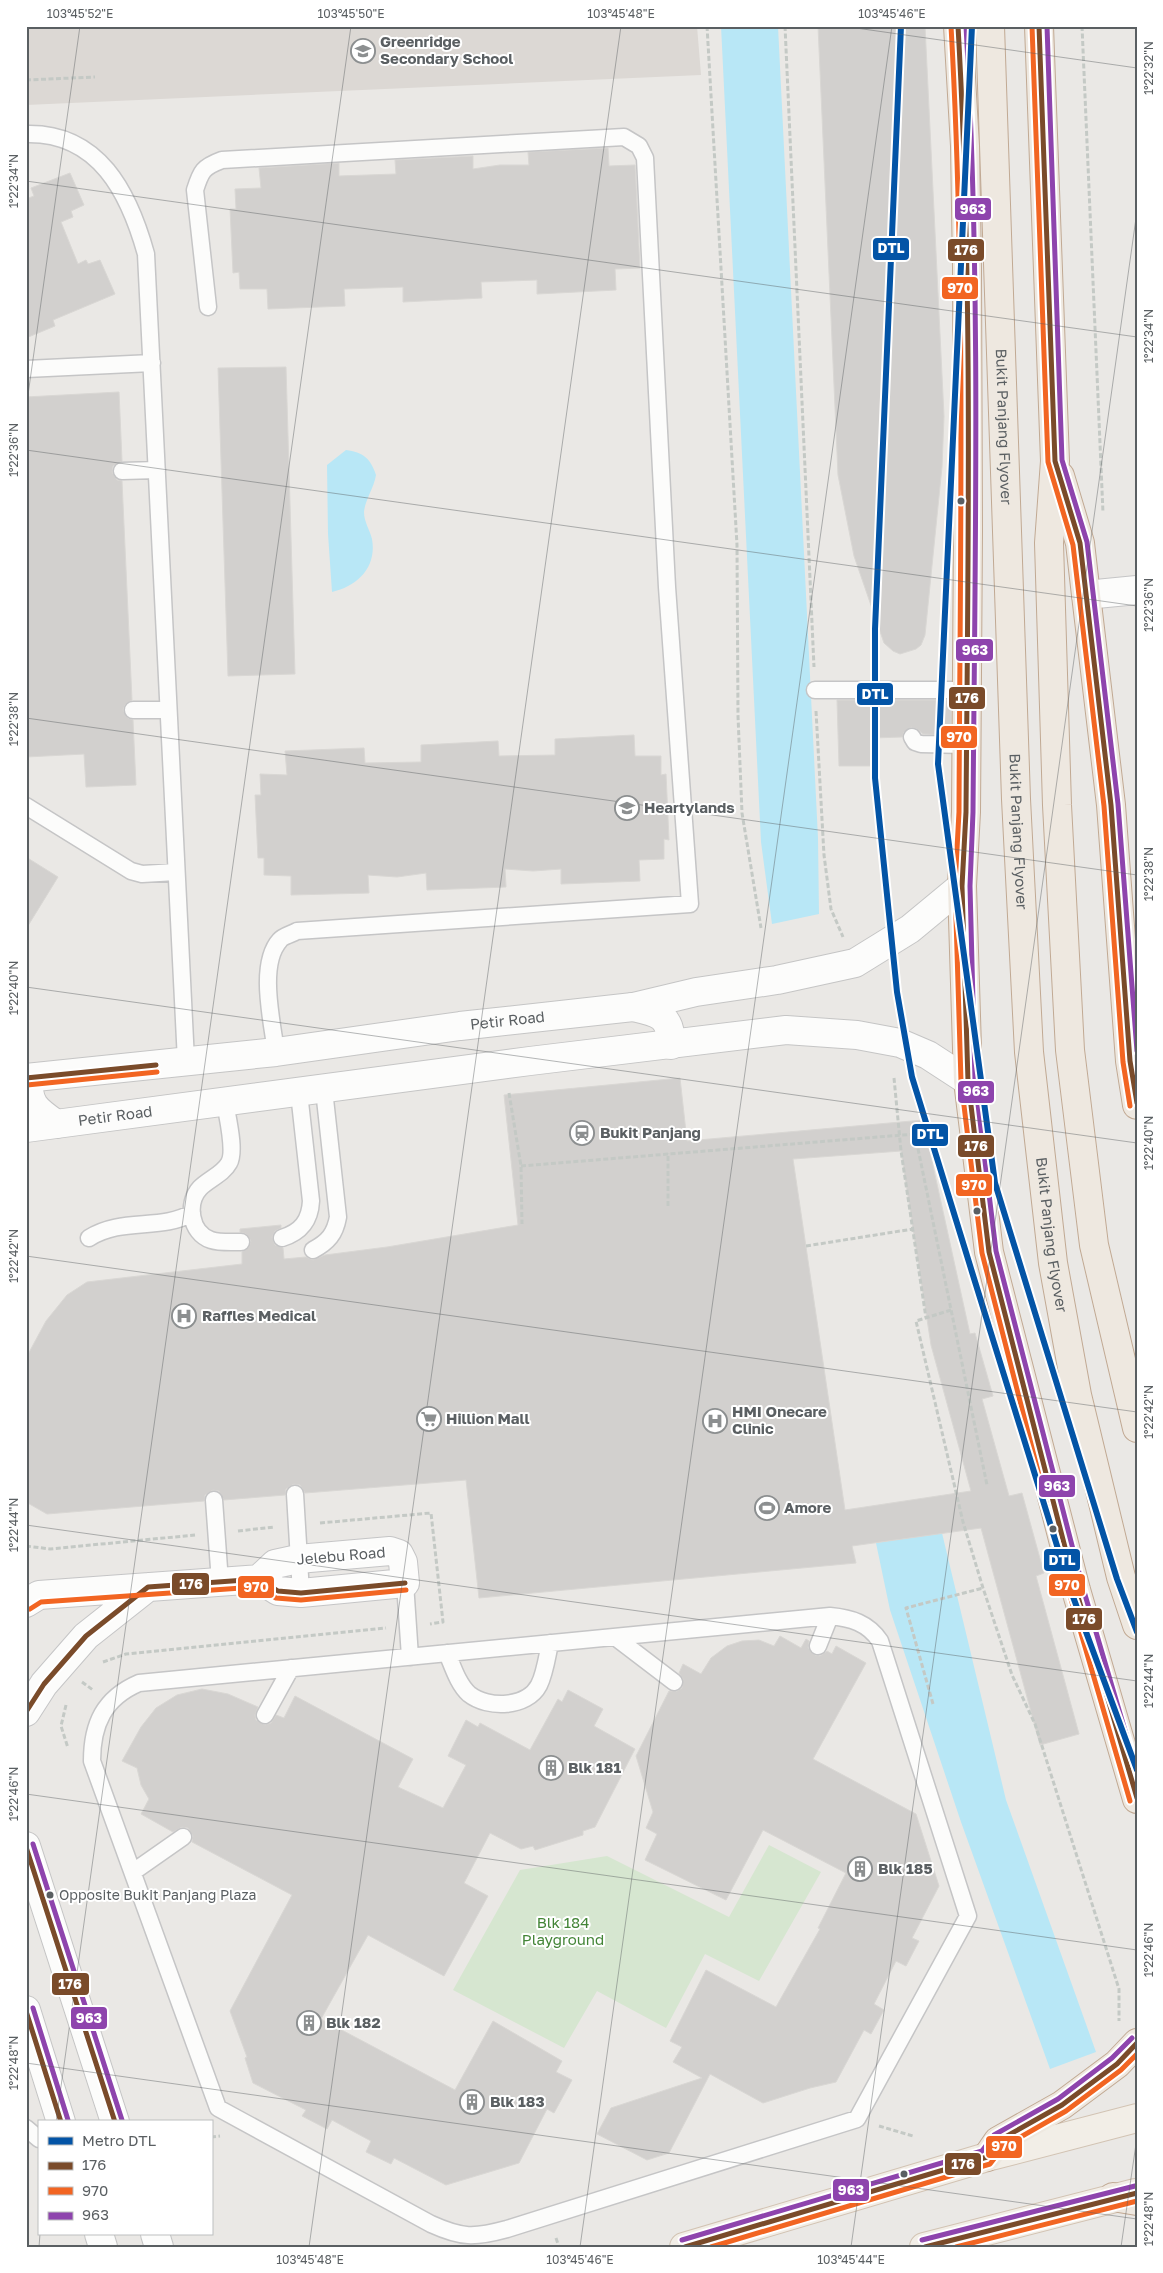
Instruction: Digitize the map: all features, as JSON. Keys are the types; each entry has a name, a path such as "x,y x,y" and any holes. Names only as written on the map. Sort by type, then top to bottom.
{"highway":[{"path":"958,26 965,146 967,278 966,812 962,886 968,1081 989,1252 1076,1590 1137,1799"},
{"name":"Bukit Panjang Flyover","path":"990,26 1016,799 1029,1052 1053,1263 1077,1395 1121,1578 1137,1625"},
{"path":"1038,26 1055,461 1049,543 1057,805 1070,1050 1094,1245 1137,1428"},
{"path":"1055,461 1080,542 1111,805 1136,1101"},
{"path":"987,2157 998,2141 1062,2106 1117,2064 1128,2034"}],"main road":[{"path":"1086,595 1137,590"},
{"name":"Petir Road","path":"28,1078 276,1052 460,1026 633,1008 696,992 778,980 855,963 910,929 962,886"},
{"path":"633,1008 658,1013 664,1018 671,1036 671,1045"},
{"name":"Petir Road","path":"37,1128 505,1065 786,1030 857,1036 906,1046 928,1055 968,1081"},
{"path":"28,1078 28,1093 37,1112 37,1128"},
{"name":"Jelebu Road","path":"259,1579 275,1564 298,1559 390,1551 399,1554 403,1562 405,1583"},
{"path":"31,1596 259,1579 278,1591 301,1593 405,1583"},
{"path":"26,1712 44,1684 86,1636 148,1587"},
{"path":"26,1846 114,2120"},
{"path":"26,2010 60,2120"},
{"path":"684,2247 987,2157 1137,2118"},
{"path":"924,2247 1129,2197"}],"lane":[{"path":"26,134 59,137 78,145 95,157 112,176 126,197 138,225 146,254 186,1061"},
{"path":"208,307 195,190 200,174 207,166 222,160 624,137 639,146 646,158 667,587 690,904 297,931 280,938 270,954 267,972 276,1052"},
{"path":"26,369 152,363"},
{"path":"122,471 157,470"},
{"path":"815,690 911,693 967,690"},
{"path":"133,710 168,710"},
{"path":"912,737 915,742 921,744 965,745"},
{"path":"26,806 131,870 142,874 176,872"},
{"path":"282,1238 296,1234 304,1226 310,1214 311,1091"},
{"path":"311,1091 338,1217 331,1237 324,1244 313,1250"},
{"path":"225,1102 232,1151 230,1162 199,1189 194,1197 192,1213 196,1229 210,1240 241,1242"},
{"path":"89,1238 110,1227 180,1219 192,1213"},
{"path":"295,1494 301,1593"},
{"path":"214,1500 220,1582"},
{"path":"405,1583 410,1657"},
{"path":"818,1646 830,1616"},
{"path":"830,1616 857,1621 868,1628 880,1642 968,1916 857,2119 507,2229 470,2237 449,2232 218,2108 92,1761 92,1743 102,1713 111,1701 124,1690 139,1684 615,1637 830,1616"},
{"path":"615,1637 674,1682"},
{"path":"447,1653 458,1679 469,1694 484,1702 508,1704 528,1697 538,1686 550,1643"},
{"path":"265,1715 291,1668"},
{"path":"133,1872 183,1837"},
{"path":"26,2128 38,2138"}],"path":[{"path":"707,26 737,545 738,716 742,813 761,928"},
{"path":"785,26 824,855 831,909 855,963"},
{"path":"1082,26 1103,516"},
{"path":"26,80 95,77"},
{"path":"505,1065 521,1166 522,1224"},
{"path":"894,1078 900,1151 926,1318"},
{"path":"521,1166 915,1134 938,1255 987,1484"},
{"path":"668,1153 668,1206"},
{"path":"806,1246 913,1229"},
{"path":"951,1310 916,1321 963,1522 1012,1675 1035,1724 1119,1989 1128,2034"},
{"path":"26,1546 50,1549 431,1514 443,1622 126,1654 102,1662"},
{"path":"933,1704 906,1608 983,1588"},
{"path":"78,1680 86,1674"},
{"path":"857,2119 913,2136"},
{"path":"212,2136 221,2136"},
{"path":"555,2234 559,2247"}],"shaded area":[{"name":"Greenridge Secondary School","path":"26,26 697,26 701,75 26,105"}],"green space":[{"name":"Blk 184 Playground","path":"769,1845 821,1872 759,1981 705,1954 666,2028 597,1991 564,2048 453,1990 520,1870 607,1856 729,1917"}],"water":[{"path":"721,26 778,26 818,838 819,914 772,924 761,842"},
{"path":"346,450 357,452 366,457 376,475 364,512 373,549 372,558 364,574 350,585 332,592 328,534 327,465"},
{"path":"942,1533 1006,1800 1096,2052 1050,2069 961,1822 890,1610 876,1543"}],"building":[{"path":"818,26 925,26 944,416 942,467 925,635 921,645 916,649 900,654 884,643 854,556 838,475"},
{"path":"608,148 609,166 635,165 640,268 615,269 616,290 537,294 537,280 481,282 482,298 403,302 403,287 344,289 345,306 268,309 267,289 240,289 239,272 233,273 230,209 236,209 235,189 261,188 259,168 339,163 339,176 396,174 395,160 473,156 473,169 500,165 529,165 528,152"},
{"path":"70,173 84,205 71,211 73,217 61,222 78,264 86,260 88,264 100,260 115,294 53,320 55,326 26,338 26,199 34,196 31,188"},
{"path":"286,367 295,674 228,676 218,368"},
{"path":"119,392 122,461 113,466 112,472 117,480 122,481 132,700 125,705 123,710 128,718 133,720 136,785 86,787 84,754 26,757 26,397"},
{"path":"837,700 951,700 951,735 923,734 911,727 904,732 902,737 872,738 872,766 839,766"},
{"path":"634,735 635,756 661,756 661,775 666,774 669,840 664,839 664,859 639,860 640,881 561,884 561,869 533,871 505,869 506,887 427,890 426,873 397,877 368,875 369,893 291,895 291,876 264,875 264,858 258,858 255,795 261,795 260,774 287,775 285,751 364,748 365,763 421,762 421,745 498,741 499,756 555,755 555,739"},
{"path":"26,857 58,877 26,929"},
{"name":"Hillion Mall","path":"680,1078 687,1141 923,1120 970,1334 975,1333 993,1396 982,1399 1009,1496 1022,1493 1044,1573 1036,1576 1079,1734 1040,1745 981,1528 852,1546 856,1563 479,1598 466,1480 305,1493 300,1485 294,1484 286,1489 285,1495 224,1500 219,1491 213,1490 205,1495 204,1501 47,1514 26,1502 26,1358 46,1321 67,1295 87,1282 242,1264 242,1252 249,1247 251,1241 246,1234 240,1232 240,1229 281,1225 281,1228 275,1231 272,1237 275,1245 283,1248 284,1259 306,1257 313,1260 325,1255 387,1247 518,1225 504,1095","holes":["901,1151 931,1345 971,1491 845,1510 793,1159"]},
{"path":"780,1636 801,1648 806,1639 809,1641 808,1648 815,1655 820,1656 827,1651 832,1654 836,1646 866,1663 813,1759 916,1814 939,1886 912,1938 919,1941 906,1966 896,1961 874,2004 884,2010 871,2034 864,2030 836,2082 763,2103 710,2074 669,2153 647,2160 597,2134 611,2108 702,2078 673,2062 682,2047 670,2041 706,1970 776,2007 820,1929 818,1928 846,1873 763,1830 726,1900 645,1860 657,1834 646,1828 653,1812 636,1756 669,1691 677,1691 682,1688 683,1679 679,1673 683,1664 701,1674 711,1658 727,1646 742,1641 759,1640 774,1646"},
{"path":"202,1689 228,1694 258,1707 255,1715 256,1720 265,1725 271,1723 276,1715 284,1718 295,1696 413,1759 398,1787 443,1808 466,1765 448,1756 466,1720 478,1727 480,1723 530,1750 558,1699 562,1702 568,1690 603,1709 594,1726 635,1749 595,1827 583,1831 583,1835 535,1850 533,1846 521,1849 490,1833 464,1883 488,1896 444,1976 368,1935 321,2019 455,2090 493,2021 562,2061 556,2072 572,2080 554,2113 547,2109 519,2163 446,2185 394,2158 391,2164 366,2152 371,2141 332,2120 327,2129 302,2116 306,2110 253,2083 245,2058 247,2057 230,2011 292,1895 192,1842 193,1836 188,1828 182,1827 173,1832 141,1814 149,1799 141,1785 137,1768 122,1761 141,1727 156,1708 177,1695"}],"metro line":[{"name":"DTL","path":"901,26 875,629 875,778 897,992 912,1077 972,1272 1072,1594 1137,1770"},
{"name":"DTL","path":"972,26 938,764 995,1183 1117,1579 1137,1632"}],"transit line":[{"name":"970","path":"951,26 956,124 960,321 959,812 955,886 961,1081 982,1253 1069,1592 1130,1801"},
{"name":"176","path":"958,26 963,124 968,321 966,812 962,886 968,1081 989,1252 1076,1590 1137,1798"},
{"name":"963","path":"966,26 974,223 976,419 973,812 970,886 975,1080 996,1251 1083,1588 1137,1771"},
{"name":"970","path":"1032,26 1048,462 1073,545 1104,806 1123,1062 1130,1106"},
{"name":"176","path":"1039,26 1055,461 1080,543 1111,805 1130,1061 1137,1103"},
{"name":"963","path":"1047,26 1062,460 1087,542 1118,804 1137,1051"},
{"name":"176","path":"26,1078 156,1065"},
{"name":"970","path":"27,1085 157,1072"},
{"name":"176","path":"26,1712 44,1684 86,1636 148,1587 259,1579 278,1591 301,1593 405,1583"},
{"name":"970","path":"30,1609 41,1602 257,1587 276,1598 301,1600 406,1590"},
{"name":"963","path":"33,1844 122,2120"},
{"name":"176","path":"26,1847 114,2120"},
{"name":"963","path":"33,2008 68,2120"},
{"name":"176","path":"26,2011 60,2120"},
{"name":"963","path":"682,2240 982,2151 994,2135 1058,2099 1112,2058 1132,2038"},
{"name":"176","path":"685,2247 987,2157 998,2141 1062,2105 1117,2064 1137,2043"},
{"name":"970","path":"711,2247 990,2164 1003,2147 1066,2111 1121,2070 1137,2054"},
{"name":"963","path":"922,2240 1135,2186"},
{"name":"176","path":"925,2247 1137,2193"},
{"name":"970","path":"956,2247 1137,2201"}],"place":[{"name":"Greenridge Secondary School","path":"363,51"},
{"name":"Heartylands","path":"627,808"},
{"name":"Bukit Panjang","path":"582,1133"},
{"name":"Raffles Medical","path":"184,1316"},
{"name":"Hillion Mall","path":"429,1419"},
{"name":"HMI Onecare Clinic","path":"715,1421"},
{"name":"Amore","path":"767,1508"},
{"name":"Blk 181","path":"551,1768"},
{"name":"Blk 185","path":"860,1869"},
{"name":"Opposite Bukit Panjang Plaza","path":"50,1895"},
{"name":"Blk 182","path":"309,2023"},
{"name":"Blk 183","path":"472,2102"}]}
